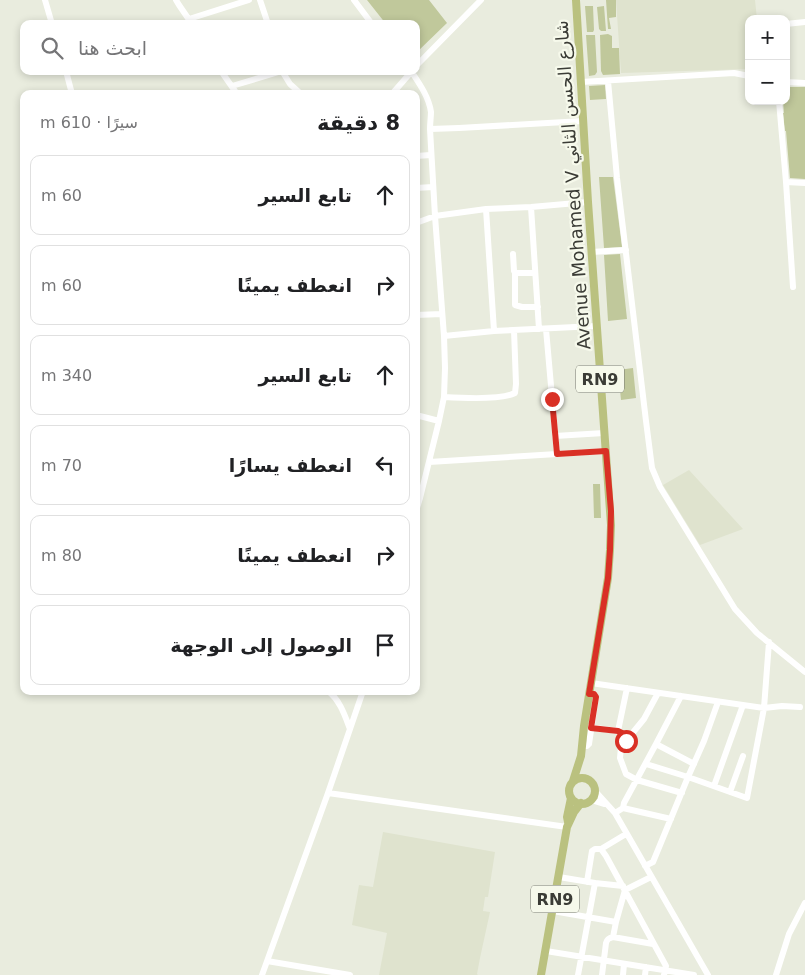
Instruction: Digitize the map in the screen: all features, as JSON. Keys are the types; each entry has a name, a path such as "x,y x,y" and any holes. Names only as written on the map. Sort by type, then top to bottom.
{"main road":[{"name":"Avenue Mohamed V شارع الحسن الثاني","path":"568,826 567,817 571,798 569,787 573,781 581,756 587,727 589,694 608,578 611,511 596,326 576,0"},
{"name":"Avenue Mohamed V شارع الحسن الثاني","path":"581,756 587,779 593,784 594,792"},
{"path":"573,781 580,778 587,779"},
{"path":"571,798 581,804 591,800 594,792"},
{"name":"Avenue Mohamed V شارع الحسن الثاني","path":"541,975 568,826 574,812 581,804"}],"street":[{"path":"45,0 51,20"},
{"path":"176,0 189,20"},
{"path":"193,20 249,0"},
{"path":"260,0 267,20"},
{"path":"354,0 369,20"},
{"path":"420,62 481,0"},
{"path":"790,24 805,22"},
{"path":"581,82 734,73 745,75"},
{"path":"67,75 71,90"},
{"path":"224,75 234,90"},
{"path":"232,86 269,75"},
{"path":"284,75 297,90"},
{"path":"395,90 409,75"},
{"path":"414,75 429,105 431,114 431,155 445,368 444,397 429,462 420,491"},
{"path":"608,81 617,178 646,421 654,472 665,495 735,609 744,620 805,672"},
{"path":"790,82 805,83"},
{"path":"779,105 793,287"},
{"path":"430,129 583,120"},
{"path":"420,156 431,155"},
{"path":"786,182 805,183"},
{"path":"420,188 433,187"},
{"path":"420,222 435,216 486,209 588,202"},
{"path":"531,207 538,307 557,454"},
{"path":"486,209 494,331"},
{"path":"592,252 626,250"},
{"path":"514,254 515,305 538,307"},
{"path":"515,273 535,273"},
{"path":"420,316 442,314"},
{"path":"444,336 494,331 596,326"},
{"path":"444,397 505,396 515,392 514,330"},
{"path":"420,416 439,421"},
{"path":"555,436 604,433"},
{"path":"429,462 606,451"},
{"path":"646,764 747,798 764,708 769,642"},
{"path":"591,683 764,708 800,707"},
{"path":"618,731 627,688"},
{"path":"658,693 644,719 621,747 620,758 626,774 636,780 682,793"},
{"path":"333,695 339,703 350,729"},
{"path":"262,975 362,695"},
{"path":"615,813 623,808 681,696"},
{"path":"645,866 653,862 704,741 718,702"},
{"path":"714,786 743,705"},
{"path":"587,727 618,731 622,733 626,741"},
{"path":"656,744 694,764"},
{"path":"730,792 743,756"},
{"path":"594,792 615,813 707,975"},
{"path":"328,793 568,826"},
{"path":"591,800 606,805"},
{"path":"623,808 671,819"},
{"path":"586,882 592,851 601,849 626,834"},
{"path":"601,849 666,966 665,973"},
{"path":"559,877 624,888 651,877"},
{"path":"578,975 595,883"},
{"path":"613,937 624,888"},
{"path":"776,975 789,934 805,903"},
{"path":"553,912 616,922"},
{"path":"602,975 607,940 613,937 653,944"},
{"path":"546,951 646,967 665,973 694,975"},
{"path":"267,962 350,975"},
{"path":"623,975 624,964"},
{"path":"644,975 646,967"}],"shaded area":[{"path":"616,0 755,0 757,15 745,15 745,69 621,73"},
{"path":"689,470 743,529 700,545 663,485"},
{"path":"383,832 495,852 488,897 485,897 483,911 490,912 478,975 379,975 387,933 352,925 359,885 373,887"}],"green space":[{"path":"367,0 429,0 447,23 420,49 420,20 383,20"},
{"path":"606,0 616,0 616,17 609,18 611,29 608,29"},
{"path":"585,6 593,6 593,32 587,32"},
{"path":"604,6 606,31 601,31 599,29 597,7"},
{"path":"608,34 612,36 612,48 619,48 620,74 603,75 601,71 600,35"},
{"path":"586,35 595,35 597,72 595,75 589,76"},
{"path":"605,85 606,99 590,100 589,86"},
{"path":"790,87 805,87 805,179 790,178 783,105 790,105"},
{"path":"599,177 613,177 622,247 604,248"},
{"path":"620,254 627,319 608,321 604,255"},
{"path":"633,368 636,398 621,400 618,370"},
{"path":"593,484 600,484 601,518 594,518"}],"route":[{"path":"552,399 557,454 606,451 611,511 610,550 608,578 589,694 594,694 596,697 591,728 618,731 626,738 626,741"}]}
